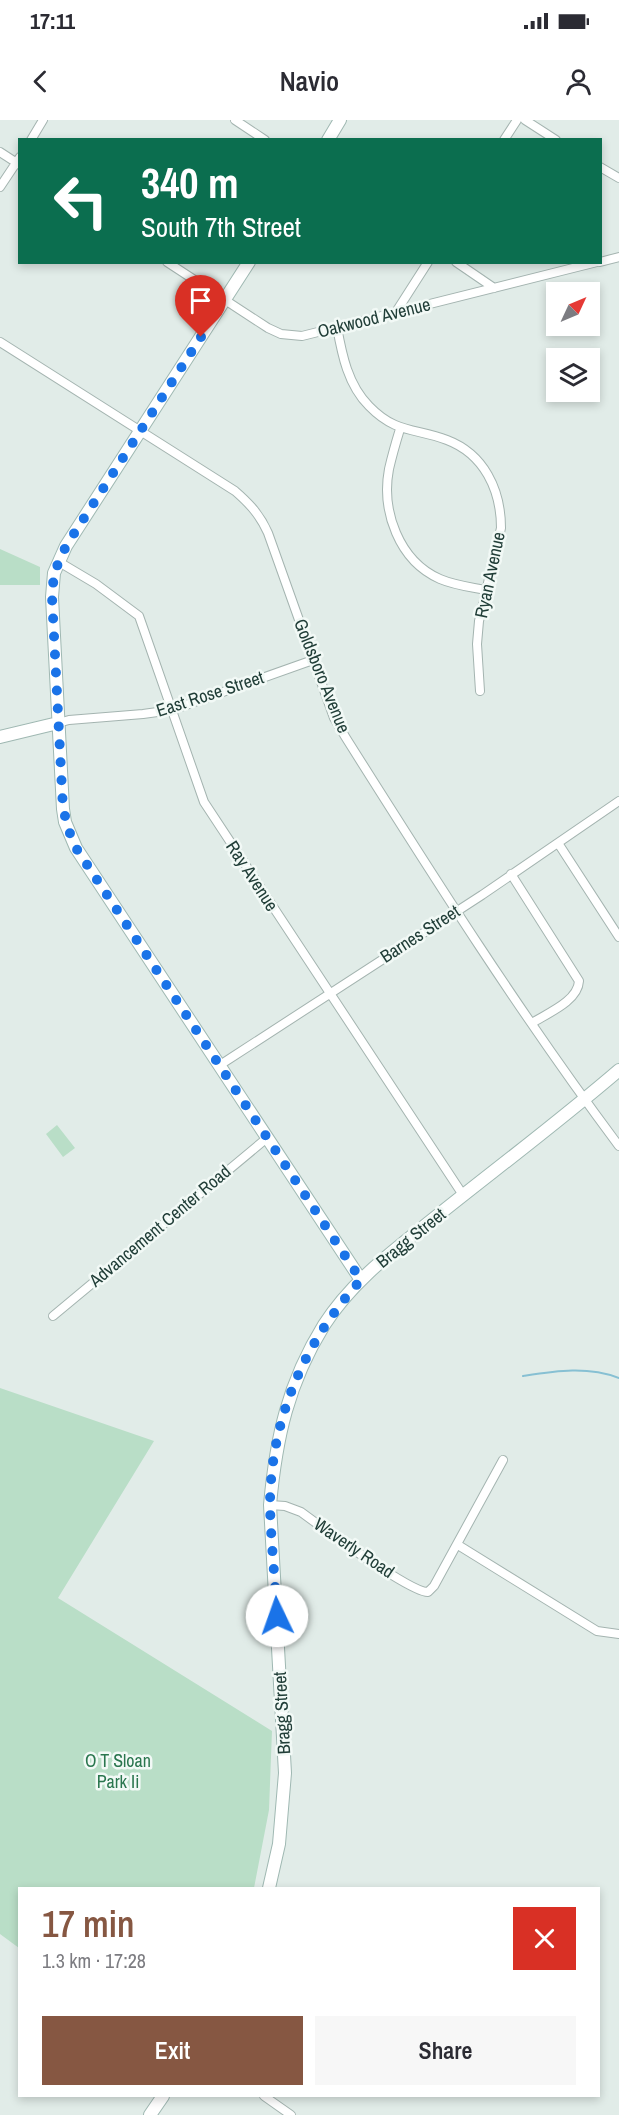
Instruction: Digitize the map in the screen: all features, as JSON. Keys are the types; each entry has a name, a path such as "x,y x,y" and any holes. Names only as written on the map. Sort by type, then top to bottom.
{"street":[{"path":"32,138 43,120"},
{"path":"235,120 262,138"},
{"path":"329,138 340,120"},
{"path":"505,138 517,120"},
{"path":"525,120 553,138"},
{"path":"0,152 18,161 0,187"},
{"path":"602,168 619,178"},
{"name":"Oakwood Avenue","path":"602,261 619,258"},
{"name":"Oakwood Avenue","path":"170,264 281,334 302,336 591,264"},
{"path":"248,264 66,546 54,573 52,597 63,809 71,837 361,1280"},
{"path":"396,312 427,264"},
{"path":"459,264 494,288"},
{"name":"Ryan Avenue","path":"337,327 342,356 358,393 369,406 400,429 447,440 474,457 491,479 497,493 501,512 501,528 485,590 477,644 480,691"},
{"name":"Goldsboro Avenue","path":"0,342 235,491 257,513 263,521 281,567 334,717 346,738 532,1023 619,1146"},
{"path":"400,429 389,470 387,490 388,509 400,541 423,568 439,578 485,590"},
{"name":"Ray Avenue","path":"59,562 96,584 139,616 204,802 464,1196"},
{"name":"East Rose Street","path":"0,736 69,720 172,710 313,660"},
{"name":"Barnes Street","path":"220,1065 619,801"},
{"path":"558,843 619,937"},
{"path":"511,874 579,981 579,988 572,997 532,1023"},
{"name":"Bragg Street","path":"269,1887 279,1844 285,1773 270,1505 279,1430 295,1381 325,1323 361,1280 379,1263 619,1070"},
{"name":"Advancement Center Road","path":"53,1316 267,1138"},
{"path":"503,1461 458,1545 597,1631 619,1634"},
{"name":"Waverly Road","path":"270,1505 285,1506 301,1512 340,1540 419,1590 428,1592 434,1586 458,1545"},
{"path":"150,2115 162,2097"},
{"path":"265,2097 291,2115"}],"green space":[{"path":"0,549 40,567 40,585 0,585"},
{"path":"57,1125 75,1148 63,1157 46,1134"},
{"name":"O T Sloan Park Ii","path":"0,1388 154,1441 58,1598 272,1731 269,1810 254,1887 18,1887 18,1947 0,1934"}],"waterway":[{"path":"523,1376 559,1371 583,1371 619,1378"}],"route":[{"path":"201,337 66,546 54,573 52,597 61,784 65,822 76,848 361,1280 325,1323 310,1349 287,1401 281,1423 274,1461 270,1505 277,1616"}]}
